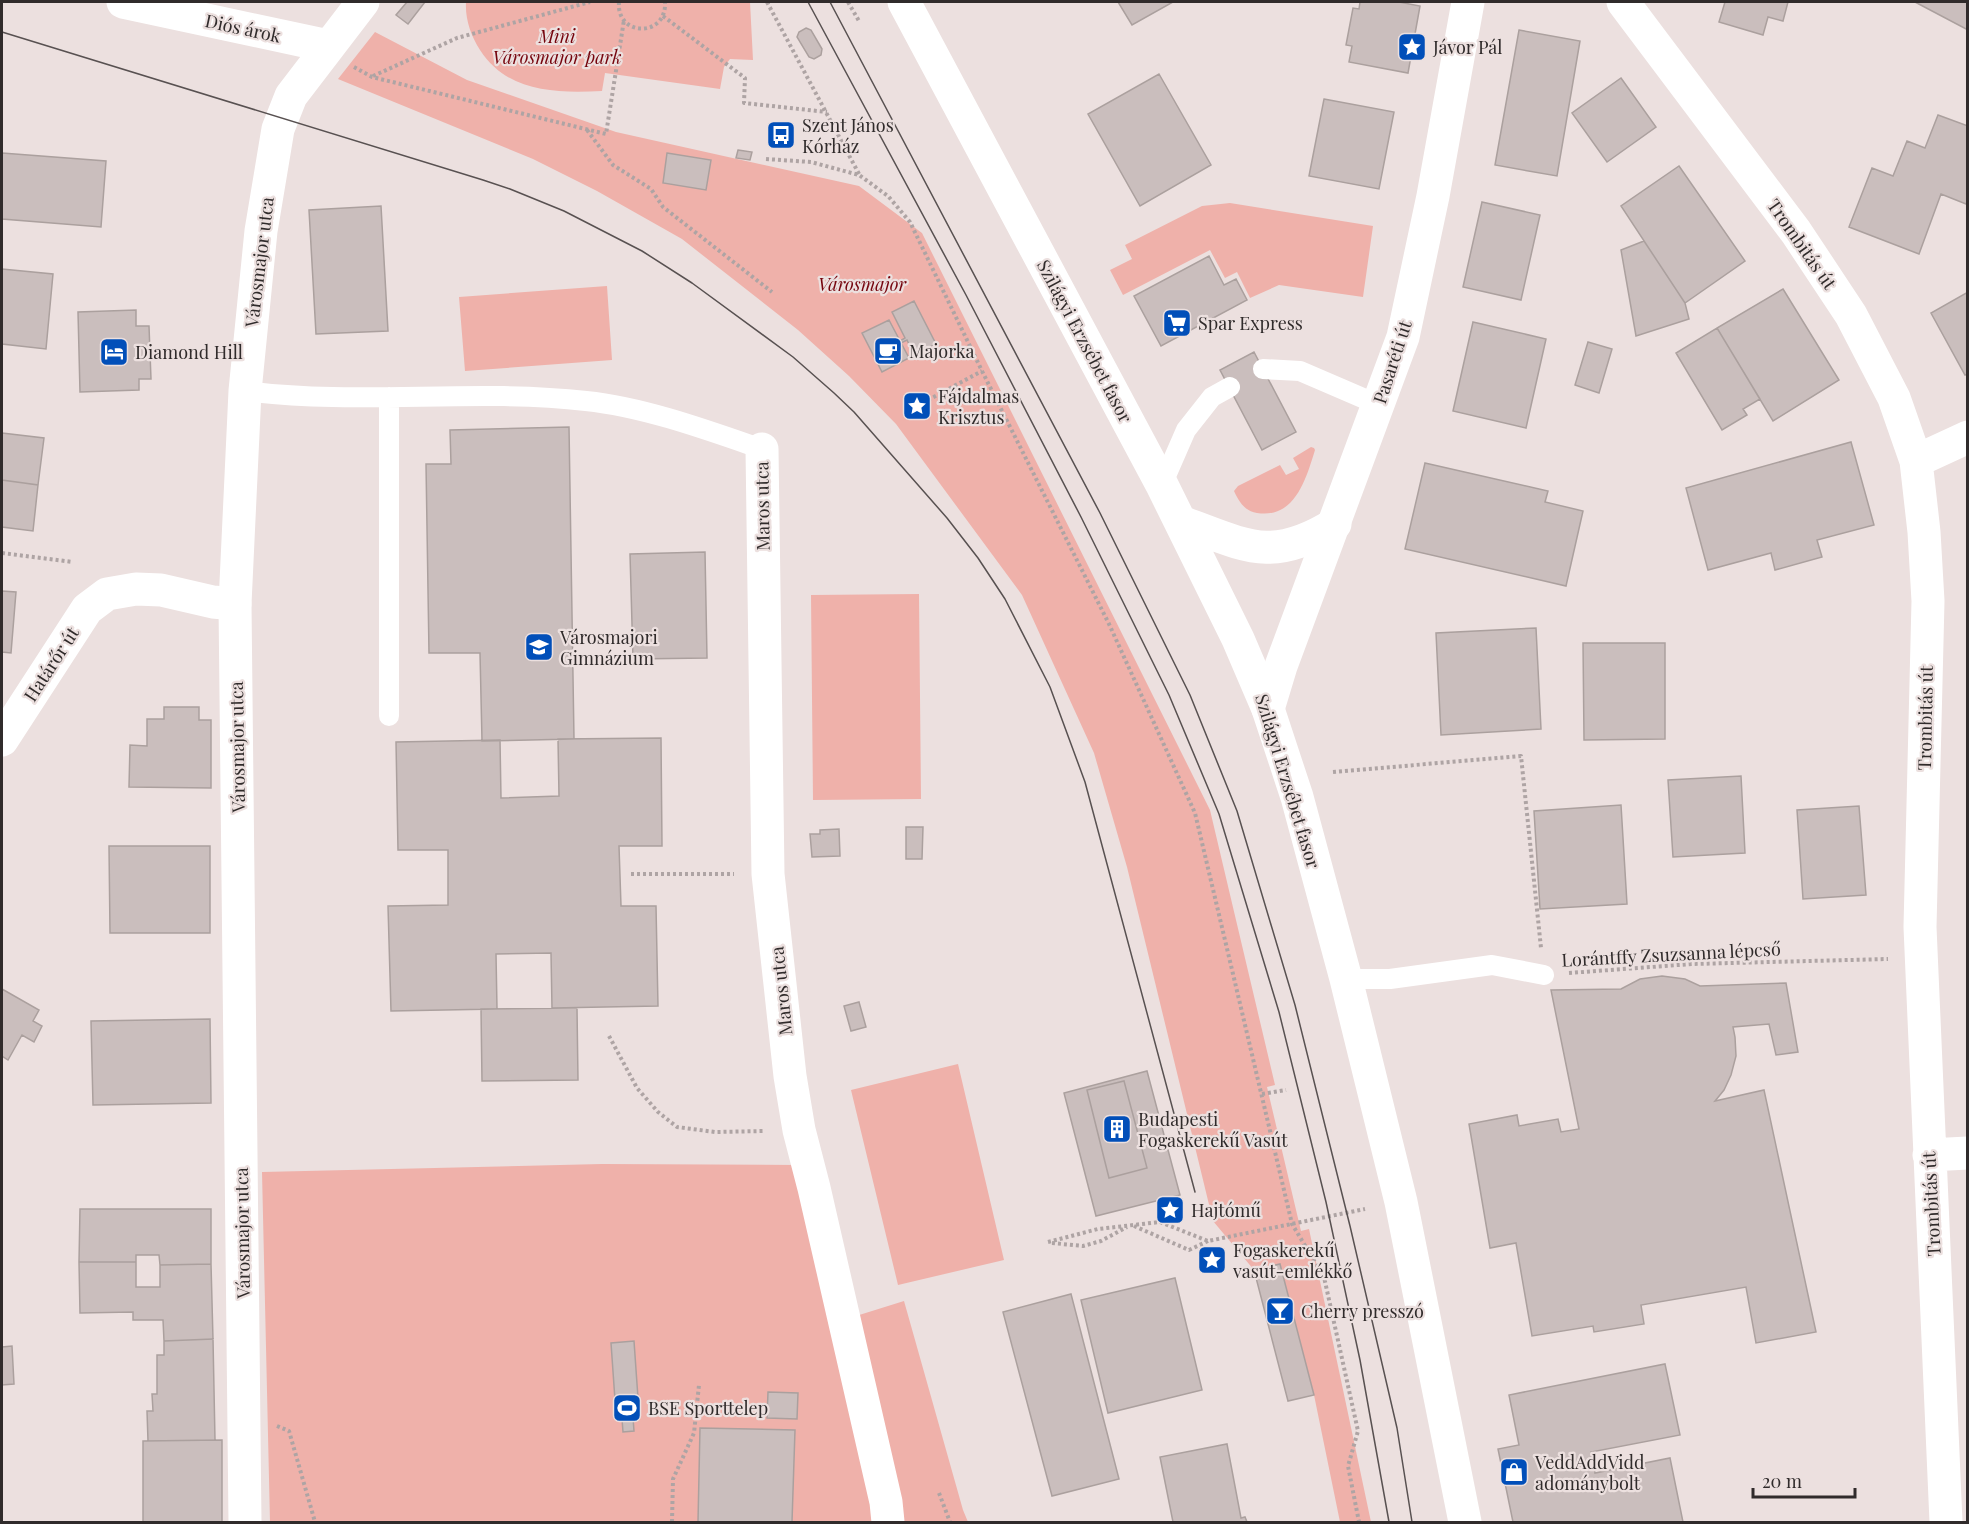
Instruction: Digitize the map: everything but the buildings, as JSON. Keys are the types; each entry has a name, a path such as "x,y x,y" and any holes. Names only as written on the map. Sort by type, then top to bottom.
{"street":[{"name":"Diós árok","path":"123,2 328,46"},
{"name":"Városmajor utca","path":"245,1522 235,604 245,391 261,231 278,129 291,96 363,2"},
{"name":"Szilágyi Erzsébet fasor","path":"904,2 1162,485 1239,639 1268,709 1297,797 1346,979 1401,1202 1465,1522"},
{"name":"Pasaréti út","path":"1268,709 1281,666 1403,337 1433,196 1468,2"},
{"name":"Trombitás út","path":"1623,2 1796,232 1851,315 1894,398 1916,461 1924,532 1928,601 1922,958 1946,1522"},
{"path":"1916,461 1968,437"},
{"name":"Maros utca","path":"762,449 768,874 790,1076 799,1130 886,1502 888,1522"},
{"path":"1181,522 1252,547 1281,548 1315,537 1335,524"},
{"name":"Határőr út","path":"2,740 87,609 107,594 136,589 161,590 213,602 235,604"},
{"path":"1929,1155 1968,1153"}],"lane":[{"path":"1263,369 1300,371 1379,405"},
{"path":"1162,485 1186,430 1212,397 1230,387"},
{"path":"245,391 269,394 523,397 588,401 651,414 762,449"},
{"path":"389,397 389,716"},
{"path":"1346,979 1390,979 1492,965 1544,975"}],"path":[{"path":"372,76 457,38 590,2"},
{"path":"620,2 620,14 624,20 630,26 645,29 652,27 663,16 665,2"},
{"path":"767,2 859,174"},
{"path":"848,2 859,21"},
{"path":"663,16 745,78 744,103 827,112"},
{"path":"328,46 352,66 372,76 606,134 624,20"},
{"path":"587,130 613,165 651,189 663,207 772,292"},
{"path":"766,159 812,162 859,174 888,196 910,222 1109,624 1195,813 1292,1224 1324,1276 1358,1431 1348,1466 1359,1522"},
{"path":"928,400 982,371"},
{"path":"2,553 73,562"},
{"name":"Lorántffy Zsuzsanna lépcső","path":"1334,772 1521,756 1544,975 1692,964 1922,958"},
{"path":"631,874 768,874"},
{"path":"609,1036 637,1088 658,1112 677,1127 715,1132 799,1130"},
{"path":"1262,1094 1286,1090"},
{"path":"1132,1225 1190,1250 1208,1241 1365,1209"},
{"path":"1132,1225 1101,1241 1083,1246 1048,1242 1098,1229 1132,1225 1160,1222 1208,1241"},
{"path":"672,1522 673,1479 694,1433 699,1385"},
{"path":"244,1411 289,1431 315,1522"},
{"path":"939,1493 950,1522"}],"green space":[{"name":"Mini Városmajor park","path":"466,2 750,2 753,60 730,59 724,67 720,89 605,73 602,91 567,91 534,87 504,75 491,64 480,50 469,27"},
{"name":"Városmajor","path":"375,32 467,80 616,132 859,186 922,233 1210,810 1275,1085 1267,1087 1301,1231 1309,1229 1371,1522 1340,1522 1314,1395 1280,1264 1254,1270 1213,1221 1127,867 1094,753 1022,595 896,424 849,376 798,330 682,239 597,191 533,159 338,79"},
{"path":"1230,203 1373,226 1363,297 1279,285 1250,298 1237,272 1225,278 1210,250 1123,295 1110,270 1132,259 1125,245 1202,206"},
{"path":"607,286 612,360 465,371 459,297"},
{"path":"1311,447 1315,450 1303,484 1297,495 1281,510 1257,513 1249,510 1240,502 1234,491 1238,486 1280,465 1286,475 1299,469 1293,458"},
{"path":"919,594 921,799 813,800 811,595"},
{"path":"958,1064 1004,1260 898,1285 851,1090"},
{"name":"BSE Sporttelep","path":"602,1164 798,1165 856,1316 904,1301 968,1522 270,1522 262,1172"}],"tram line":[{"path":"808,2 966,295 1081,517 1169,695 1219,814 1279,1012 1326,1202 1360,1360 1389,1522"},
{"path":"830,2 1100,513 1190,695 1237,811 1295,1005 1350,1226 1397,1428 1412,1522"},
{"path":"2,32 483,180 564,211 642,251 692,283 793,357 854,412 947,518 978,558 1005,599 1050,687 1085,782 1195,1192"}],"place":[{"name":"Jávor Pál","path":"1412,47"},
{"name":"Szent János Kórház","path":"781,135"},
{"name":"Spar Express","path":"1177,323"},
{"name":"Majorka","path":"888,351"},
{"name":"Diamond Hill","path":"114,352"},
{"name":"Fájdalmas Krisztus","path":"917,406"},
{"name":"Városmajori Gimnázium","path":"539,647"},
{"name":"Budapesti Fogaskerekű Vasút","path":"1117,1129"},
{"name":"Hajtómű","path":"1170,1210"},
{"name":"Fogaskerekű vasút-emlékkő","path":"1212,1260"},
{"name":"Cherry presszó","path":"1280,1311"},
{"name":"BSE Sporttelep","path":"627,1408"},
{"name":"VeddAddVidd adománybolt","path":"1514,1472"}]}
